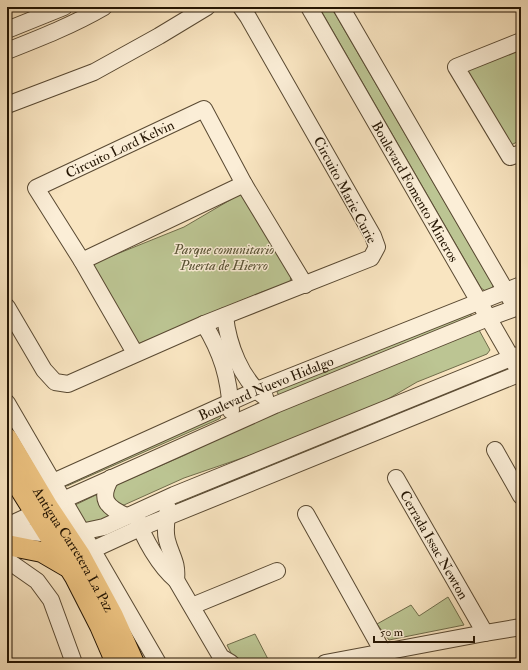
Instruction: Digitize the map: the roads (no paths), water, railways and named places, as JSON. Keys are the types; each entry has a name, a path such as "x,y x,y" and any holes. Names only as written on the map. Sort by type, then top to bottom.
{"main road":[{"name":"Antigua Carretera La Paz","path":"7,438 45,486 49,507 47,533 69,568 100,626 116,663"},
{"name":"Antigua Carretera La Paz","path":"7,468 49,507 75,534 80,555 113,616 134,663"},
{"path":"7,545 42,552 69,568"}],"street":[{"path":"7,30 64,7"},
{"path":"7,50 46,36 85,18 104,7"},
{"path":"7,105 94,72 159,36 207,7"},
{"name":"Circuito Marie Curie","path":"7,306 44,370 55,382 68,384 135,353 204,324 371,258 377,247 373,236 248,16 241,7"},
{"name":"Boulevard Fomento Mineros","path":"309,7 488,318 516,356 521,374"},
{"name":"Boulevard Fomento Mineros","path":"341,7 506,292 519,311"},
{"path":"521,41 456,67 510,157 521,153"},
{"name":"Circuito Lord Kelvin","path":"135,353 82,261 36,188 204,109 244,184 305,285"},
{"path":"82,261 244,184"},
{"name":"Boulevard Nuevo Hidalgo","path":"45,486 257,390 521,286"},
{"name":"Boulevard Nuevo Hidalgo","path":"7,526 275,405 488,318 519,311"},
{"path":"225,316 227,330 235,355 250,382 275,405"},
{"path":"204,324 221,355 231,402 233,424"},
{"path":"7,541 28,532 75,534 104,527 174,495 516,356"},
{"path":"92,550 167,516 521,374"},
{"path":"7,403 45,486"},
{"path":"495,450 521,496"},
{"path":"111,478 105,494 107,503 113,510 130,514 168,573 176,580 221,657 231,663"},
{"name":"Cerrada Issac Newton","path":"396,478 485,633"},
{"path":"174,495 169,503 165,528 167,540 178,569 176,580"},
{"path":"306,514 383,652"},
{"path":"75,534 79,545 92,550 158,663"},
{"path":"7,560 36,580 51,600 74,663"},
{"path":"192,606 277,571"},
{"path":"325,663 521,627"}],"park label":[{"name":"Parque comunitario Puerta de Hierro","path":"224,258"}]}
